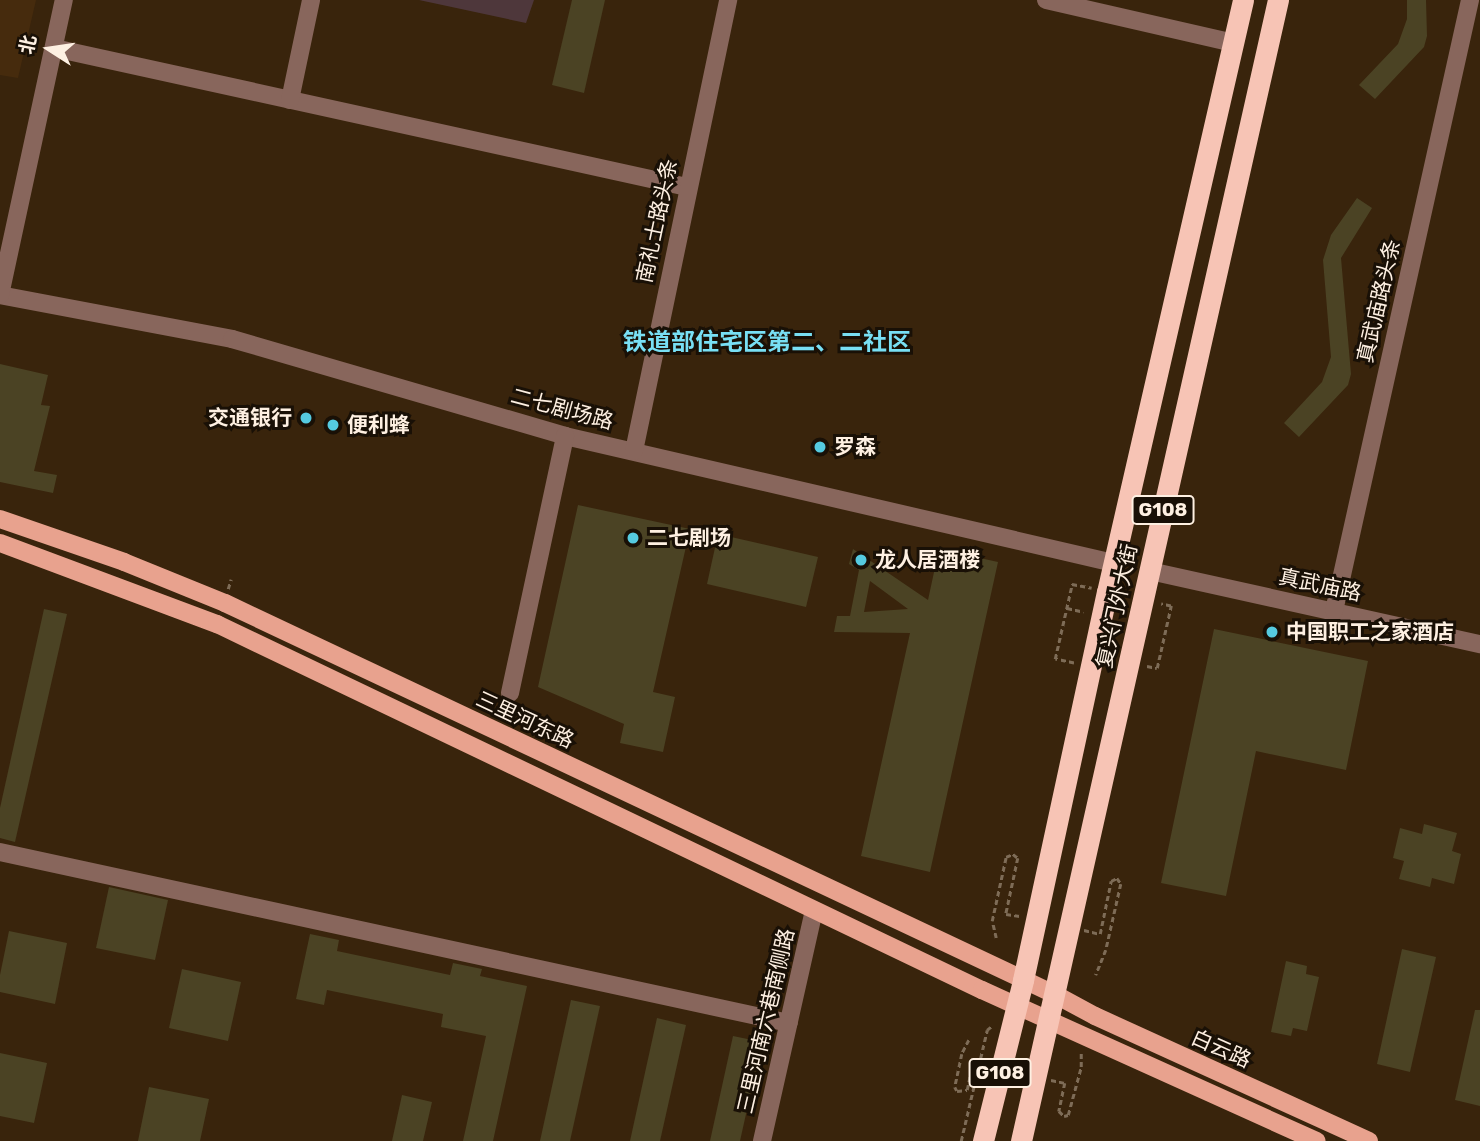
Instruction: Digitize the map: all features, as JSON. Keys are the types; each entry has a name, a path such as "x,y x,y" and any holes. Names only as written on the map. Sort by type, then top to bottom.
{"highway":[{"name":"复兴门外大街","path":"983,1141 1023,980 1114,563 1243,0"},
{"name":"复兴门外大街","path":"1021,1141 1278,0"}],"main road":[{"name":"三里河东路","path":"0,519 124,562 225,603 1056,995"},
{"path":"0,543 217,624 814,911 1016,1004"},
{"name":"白云路","path":"1056,995 1094,1016 1369,1141"},
{"name":"白云路","path":"1016,1004 1317,1141"},
{"path":"1014,1141 1027,1114"}],"street":[{"path":"0,295 65,0"},
{"path":"290,100 311,0"},
{"name":"南礼士路头条","path":"634,451 728,0"},
{"path":"1046,0 1233,43"},
{"name":"真武庙路头条","path":"1334,611 1470,0"},
{"path":"54,48 687,187"},
{"name":"二七剧场路","path":"0,295 232,339 565,436 1114,563"},
{"path":"510,693 565,436"},
{"name":"真武庙路","path":"1150,571 1480,644"},
{"path":"0,852 789,1023"},
{"name":"三里河南六巷南侧路","path":"762,1141 814,911"}],"path":[{"path":"1055,659 1072,584"},
{"path":"1157,668 1171,606"},
{"path":"992,921 996,938"},
{"path":"1096,975 1107,950"},
{"path":"961,1141 987,1030 1016,1004"},
{"path":"969,1040 962,1054 955,1087 957,1091 967,1090 973,1062"},
{"path":"1065,1083 1059,1111 1064,1116 1071,1112 1081,1067 1081,1049"}],"shaded area":[{"path":"0,0 36,0 18,78 0,75"},
{"path":"419,0 534,0 526,23"}],"building":[{"path":"572,0 605,0 584,93 552,85"},
{"path":"1407,0 1426,0 1427,36 1424,47 1375,99 1359,85 1398,44 1407,19"},
{"path":"1357,198 1372,208 1341,258 1351,374 1348,385 1299,437 1284,423 1322,382 1331,357 1323,260 1331,235"},
{"path":"0,364 48,375 41,405 50,406 34,471 57,475 53,493 0,482"},
{"path":"578,505 690,529 653,692 675,697 663,752 620,743 624,724 538,687"},
{"path":"718,534 818,557 806,607 707,584"},
{"path":"853,549 928,600 939,549 998,562 930,872 861,856 910,633 834,632 837,616 850,616 859,570 849,564","holes":["870,581 908,609 864,612"]},
{"path":"44,609 67,614 15,842 0,838 0,808"},
{"path":"1214,629 1368,661 1346,770 1256,751 1226,896 1161,883"},
{"path":"1424,824 1457,833 1452,851 1461,854 1454,884 1432,878 1430,887 1399,879 1404,861 1393,858 1400,828 1422,834"},
{"path":"109,887 168,900 155,960 96,948"},
{"path":"9,931 67,943 55,1004 0,992 0,975"},
{"path":"310,934 339,940 337,951 450,975 453,963 482,969 480,976 527,986 493,1141 463,1141 486,1036 441,1027 443,1014 327,990 324,1005 296,999"},
{"path":"1402,949 1436,957 1410,1072 1377,1064"},
{"path":"1286,961 1307,966 1306,974 1319,977 1307,1031 1293,1028 1291,1036 1271,1032"},
{"path":"182,969 241,982 228,1041 169,1028"},
{"path":"571,1000 600,1006 570,1141 540,1141"},
{"path":"1475,1010 1480,1010 1480,1106 1455,1100"},
{"path":"657,1018 686,1025 660,1141 630,1141"},
{"path":"733,1036 762,1042 740,1141 710,1141"},
{"path":"0,1053 47,1063 34,1123 0,1116"},
{"path":"149,1087 209,1099 200,1141 138,1141"},
{"path":"402,1095 432,1102 423,1141 392,1141"}],"place":[{"name":"交通银行","path":"306,418"},
{"name":"便利蜂","path":"333,425"},
{"name":"罗森","path":"820,447"},
{"name":"二七剧场","path":"633,538"},
{"name":"龙人居酒楼","path":"861,560"},
{"name":"中国职工之家酒店","path":"1272,632"}],"district":[{"name":"铁道部住宅区第二、二社区","path":"767,343"}]}
